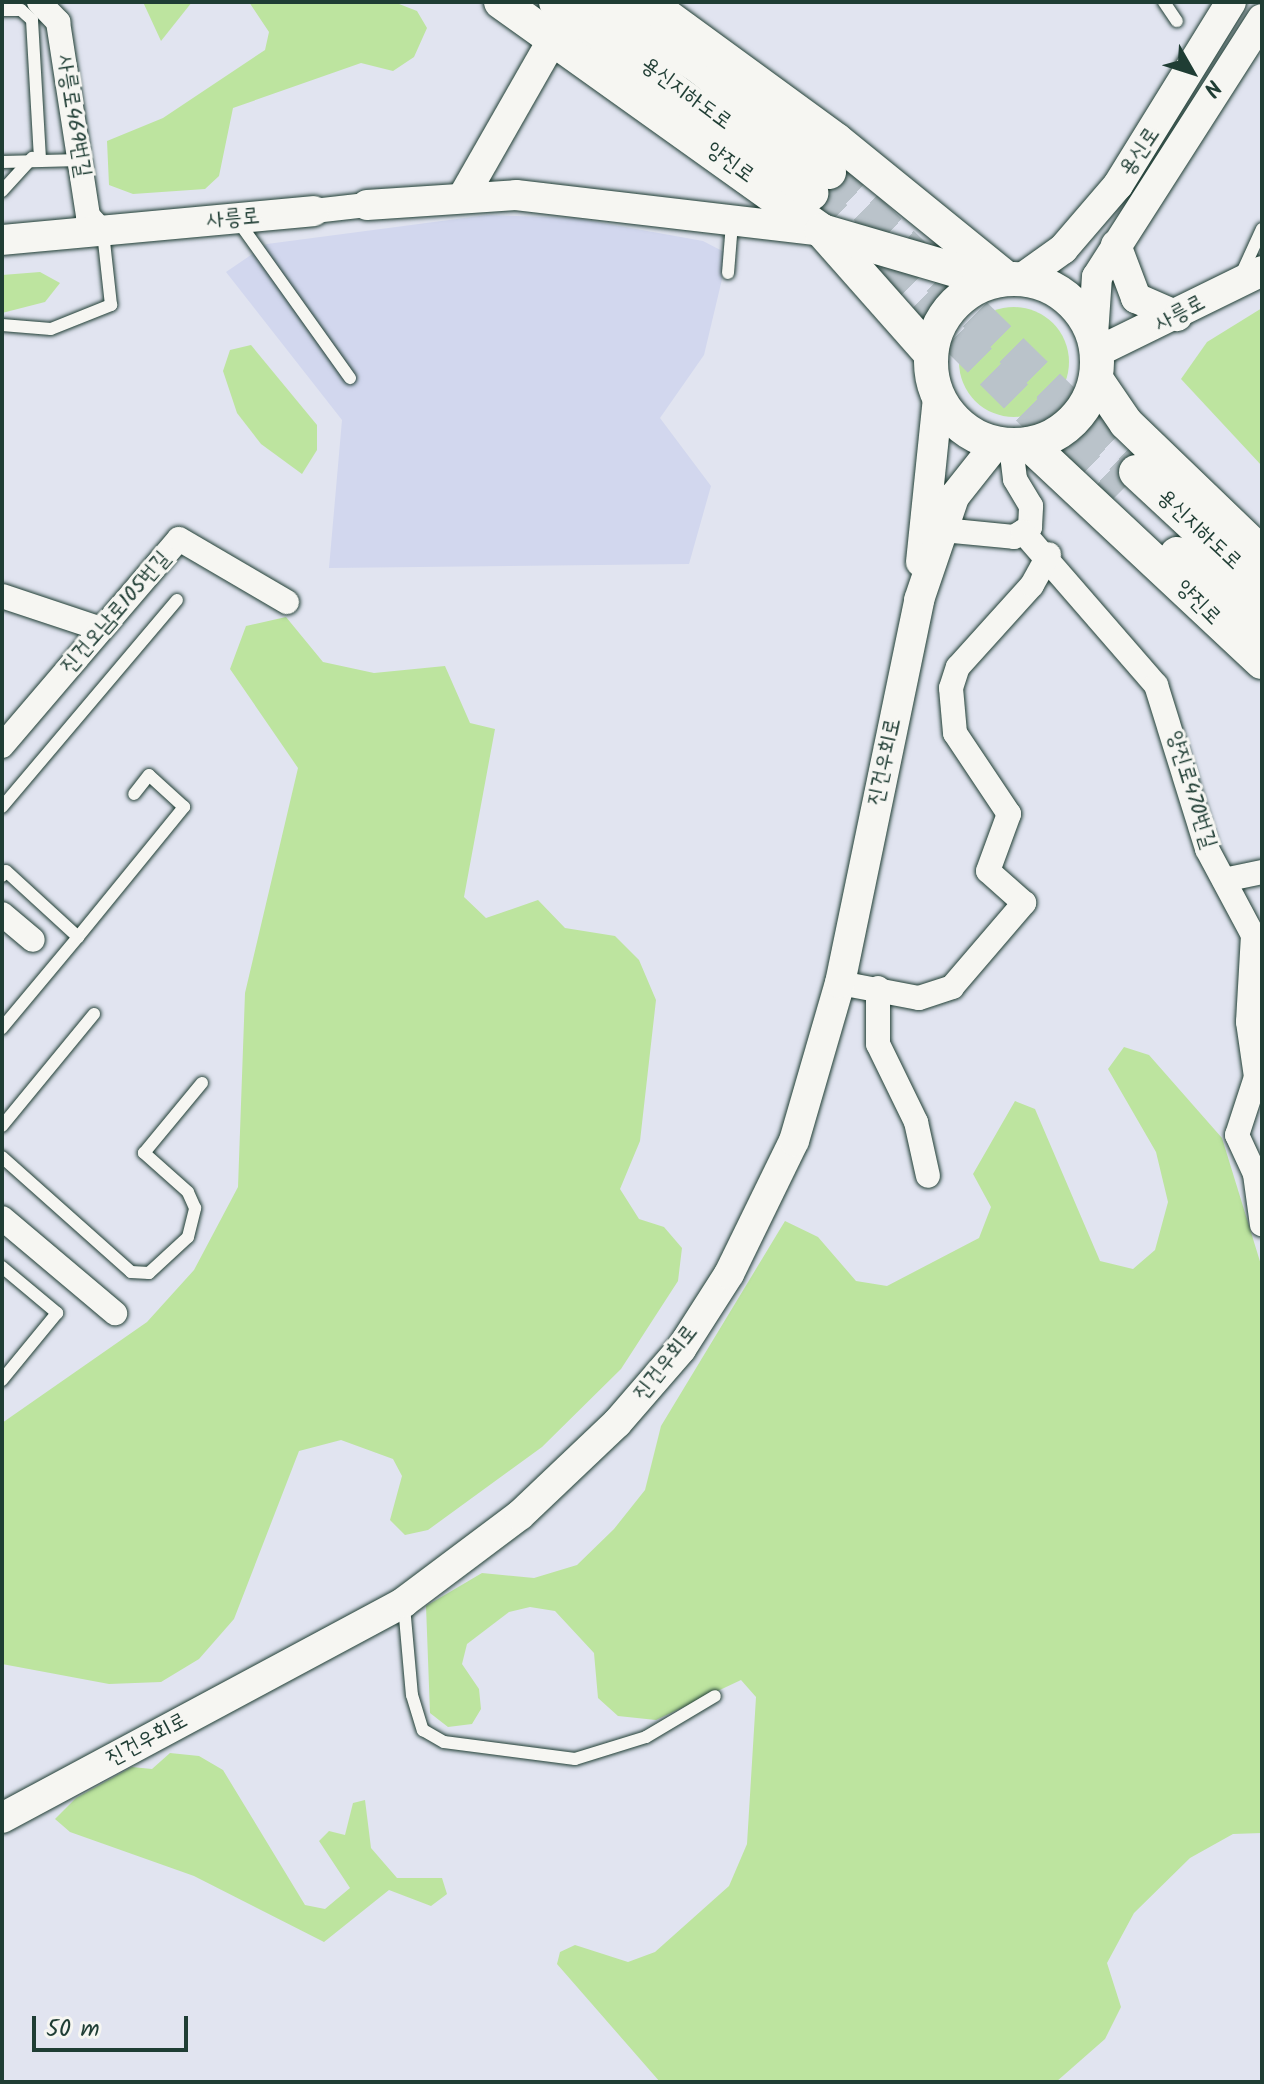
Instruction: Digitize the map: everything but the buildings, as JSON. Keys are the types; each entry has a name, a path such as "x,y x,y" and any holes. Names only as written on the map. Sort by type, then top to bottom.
{"main road":[{"name":"양진로","path":"501,2 822,231 931,354"},
{"name":"용신지하도로","path":"556,2 820,182 701,68 601,2"},
{"path":"647,2 836,140 1007,280"},
{"path":"822,231 1067,298 1126,423 1262,554"},
{"path":"1007,280 951,308 931,354 938,397 961,427 1012,445 1072,422 1095,355"},
{"name":"양진로","path":"1012,445 1262,662"},
{"name":"용신지하도로","path":"1262,589 1126,484 1262,625"}],"street":[{"name":"사릉로469번길","path":"39,2 58,22 88,216 103,232"},
{"name":"용신로","path":"1007,280 1063,249 1118,185 1231,2"},
{"path":"1095,355 1097,277 1262,19"},
{"path":"464,195 553,39"},
{"name":"사릉로","path":"2,240 238,221 464,195 627,204 732,223 822,231"},
{"path":"1116,245 1136,298 1177,316"},
{"name":"사릉로","path":"1095,355 1250,277"},
{"name":"진건우회로","path":"2,1818 404,1602 520,1515 617,1423 681,1349 729,1274 794,1141 840,983 919,600 938,397"},
{"path":"943,530 1014,537 1030,527 1031,506 1015,479 1012,445"},
{"name":"진건우회로","path":"919,600 954,497 1012,445"},
{"name":"양진로470번길","path":"1023,532 1049,554 1156,685 1207,849 1253,935 1248,1022 1256,1077 1237,1135 1255,1174 1262,1225"},
{"name":"진건오남로105번길","path":"2,746 179,539 287,602"},
{"path":"840,983 919,998 952,987 1024,903 988,871 1009,814 955,733 951,688 958,667 1032,585 1049,554"},
{"path":"2,596 101,629"},
{"path":"1224,880 1262,872"},
{"path":"2,914 33,940"},
{"path":"878,988 878,1044 916,1122 928,1176"},
{"path":"2,1218 115,1313"}],"lane":[{"path":"1164,2 1177,21"},
{"path":"2,10 21,10 32,20 36,158 2,191"},
{"path":"2,162 36,158 81,160"},
{"path":"238,221 350,378"},
{"path":"728,273 732,223"},
{"path":"1250,277 1262,229"},
{"path":"2,325 51,329 111,305 103,232"},
{"path":"2,807 177,600"},
{"path":"2,1028 184,807 149,775 134,794"},
{"path":"3,871 78,937"},
{"path":"2,1126 94,1014"},
{"path":"2,1157 131,1272 149,1273 188,1237 195,1208 188,1192 144,1153 202,1083"},
{"path":"2,1267 57,1313 2,1380"},
{"path":"404,1602 412,1695 423,1730 444,1742 575,1759 646,1737 715,1696"}],"shaded area":[{"path":"487,215 575,218 703,241 728,254 704,355 660,418 711,486 689,564 329,568 342,420 226,272 267,244"}],"green space":[{"path":"143,2 192,2 161,41"},
{"path":"249,2 394,2 417,11 427,28 414,57 393,71 361,63 233,108 219,176 205,189 133,194 109,185 107,141 163,118 265,50 269,32"},
{"path":"40,272 60,283 45,302 2,313 2,275"},
{"path":"1014,307 1035,311 1053,323 1065,341 1069,362 1065,383 1053,401 1035,413 1014,417 993,413 975,401 963,383 959,362 963,341 975,323 993,311"},
{"path":"1262,308 1262,466 1181,379 1207,342"},
{"path":"251,345 317,425 317,450 302,474 261,444 237,413 223,371 230,350"},
{"path":"286,617 323,662 374,673 445,666 470,723 495,729 464,897 486,918 538,900 565,928 615,936 639,960 656,1000 640,1141 620,1189 639,1219 664,1227 682,1248 678,1281 621,1369 542,1447 428,1530 405,1535 390,1520 402,1476 393,1459 341,1440 299,1451 234,1619 199,1659 161,1682 109,1684 2,1664 2,1423 147,1322 194,1270 238,1187 245,993 298,768 230,669 246,626"},
{"path":"1124,1047 1149,1055 1222,1138 1262,1268 1262,1833 1233,1834 1190,1858 1134,1913 1107,1963 1121,2007 1105,2039 1056,2082 660,2082 557,1964 560,1952 575,1945 628,1962 655,1952 729,1886 747,1844 756,1697 741,1680 656,1720 618,1716 598,1698 594,1653 555,1611 530,1607 509,1612 467,1644 462,1664 479,1689 481,1709 472,1724 448,1727 430,1713 426,1606 482,1573 534,1578 577,1565 614,1529 645,1490 661,1426 785,1221 818,1237 856,1281 887,1286 979,1238 991,1207 973,1174 1015,1101 1035,1109 1100,1261 1133,1269 1155,1250 1168,1202 1156,1152 1108,1069"},
{"path":"170,1753 199,1756 223,1770 305,1905 325,1909 350,1888 319,1841 329,1831 345,1835 353,1803 365,1800 371,1848 397,1878 442,1878 447,1894 431,1906 389,1890 324,1942 194,1876 70,1832 55,1819 76,1798 132,1767 152,1769"}],"tunnel":[{"path":"829,172 1136,472"},
{"path":"811,193 1116,496"}]}
